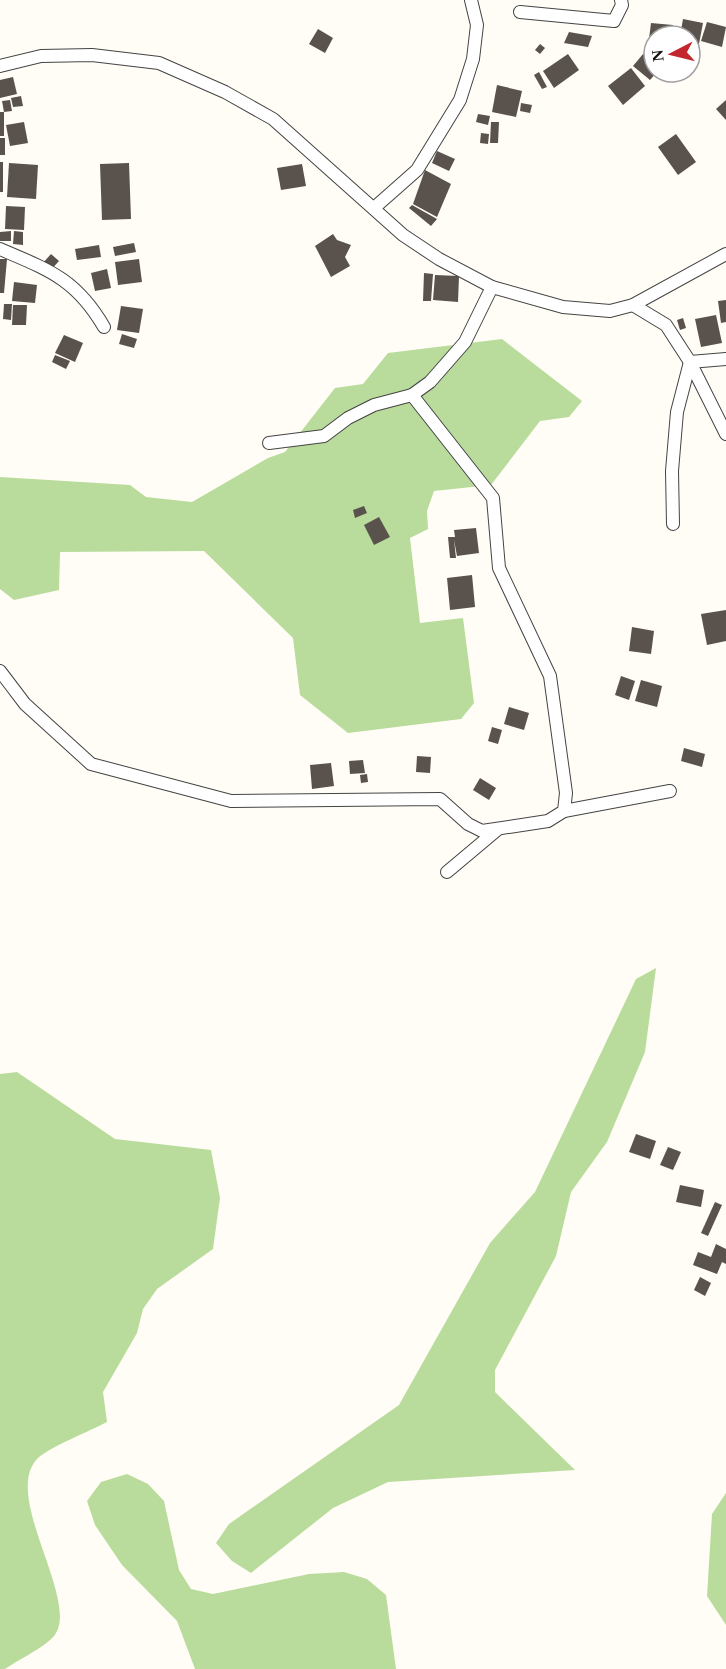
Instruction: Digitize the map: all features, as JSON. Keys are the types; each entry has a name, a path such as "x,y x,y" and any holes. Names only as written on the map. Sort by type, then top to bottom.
{"street":[{"path":"374,208 417,170 460,100 472,59 477,25 471,0"},
{"path":"520,12 614,21 622,5 621,0"},
{"path":"0,66 41,56 92,55 159,63 225,92 273,119 403,235 439,260 492,287 563,306 610,311 633,305 726,254"},
{"path":"0,249 27,259 67,280 89,302 104,327"},
{"path":"269,442 324,436 348,418 374,405 412,395 430,382 465,342 492,287"},
{"path":"633,305 666,325 690,362 726,434"},
{"path":"690,362 726,359"},
{"path":"673,524 672,471 677,412 690,362"},
{"path":"412,395 493,498 499,568 550,676 567,793 564,811"},
{"path":"0,671 25,704 91,764 231,801 440,799 468,824 482,831 548,821 564,811 670,791"},
{"path":"447,872 498,829"}],"green space":[{"path":"502,339 582,401 569,417 540,421 491,485 434,491 427,511 428,529 410,538 420,623 463,618 474,703 461,719 348,733 300,695 293,638 204,551 60,552 59,590 14,600 0,589 0,477 130,485 146,497 192,502 268,458 285,452 335,388 363,384 388,353"},
{"path":"656,968 645,1052 607,1142 571,1192 556,1256 495,1370 495,1392 575,1470 388,1482 333,1508 251,1573 232,1561 216,1543 229,1524 399,1405 490,1243 535,1192 636,979"},
{"path":"17,1072 115,1139 211,1150 220,1198 213,1249 157,1289 143,1309 137,1333 103,1392 107,1422 43,1454 38,1458 29,1475 28,1497 58,1599 60,1620 50,1640 5,1669 0,1669 0,1074"},
{"path":"127,1474 148,1484 164,1501 179,1570 191,1589 213,1594 309,1574 344,1572 367,1579 386,1595 396,1669 195,1669 177,1621 122,1565 95,1525 87,1501 101,1482"},
{"path":"726,1493 726,1625 707,1596 712,1514"}],"building":[{"path":"683,19 703,23 702,28 702,24 682,24"},
{"path":"707,22 726,27 722,47 702,41"},
{"path":"318,29 333,38 325,53 309,44"},
{"path":"569,32 592,36 588,47 564,43"},
{"path":"540,44 545,48 540,54 535,50"},
{"path":"568,54 579,70 554,88 543,71"},
{"path":"642,55 642,73 633,66"},
{"path":"631,68 645,86 623,105 608,86"},
{"path":"539,72 547,87 542,89 534,75"},
{"path":"13,77 17,94 0,98 0,80"},
{"path":"497,85 522,91 516,117 492,112"},
{"path":"21,96 23,106 13,107 11,98"},
{"path":"10,100 12,111 4,112 2,101"},
{"path":"726,100 726,120 716,109"},
{"path":"521,103 532,105 530,113 520,111"},
{"path":"0,112 4,112 4,136 0,136"},
{"path":"478,114 490,116 488,125 476,122"},
{"path":"24,122 28,143 10,146 6,125"},
{"path":"491,122 499,122 498,143 490,143"},
{"path":"481,133 489,134 488,144 480,143"},
{"path":"676,134 696,162 678,175 658,147"},
{"path":"0,138 5,138 5,155 0,155"},
{"path":"437,151 455,159 449,171 432,163"},
{"path":"0,162 3,162 3,192 0,192"},
{"path":"9,163 38,165 36,199 7,197"},
{"path":"129,163 131,219 102,220 100,164"},
{"path":"302,164 306,186 281,190 277,168"},
{"path":"425,170 451,184 437,217 413,204"},
{"path":"412,205 437,219 431,226 409,208"},
{"path":"6,206 25,207 24,230 5,229"},
{"path":"11,231 11,241 0,241 0,232"},
{"path":"14,231 23,232 23,245 13,244"},
{"path":"333,234 337,240 351,245 345,257 350,266 331,277 315,246"},
{"path":"134,243 136,252 115,256 113,247"},
{"path":"99,245 101,257 77,260 75,249"},
{"path":"51,254 59,261 50,271 42,264"},
{"path":"0,259 7,259 4,293 0,293"},
{"path":"139,259 142,282 118,285 115,262"},
{"path":"107,269 111,288 95,291 91,273"},
{"path":"424,273 433,274 431,301 423,301"},
{"path":"435,275 459,276 458,302 433,300"},
{"path":"14,282 37,285 35,303 12,301"},
{"path":"726,300 726,322 721,323 718,301"},
{"path":"4,304 12,304 11,320 3,319"},
{"path":"13,305 27,305 26,325 12,325"},
{"path":"121,306 143,309 139,333 117,330"},
{"path":"716,315 722,343 701,347 695,319"},
{"path":"683,318 686,328 680,330 677,320"},
{"path":"122,334 137,339 134,348 119,344"},
{"path":"64,335 83,343 75,362 55,353"},
{"path":"55,355 70,361 66,369 52,362"},
{"path":"364,506 367,513 355,518 353,510"},
{"path":"379,517 390,537 374,545 364,525"},
{"path":"476,528 479,553 457,556 454,540 456,558 450,558 448,537 455,537 454,530"},
{"path":"472,575 475,607 450,610 447,578"},
{"path":"726,610 726,641 707,645 701,614"},
{"path":"632,627 654,631 651,654 629,651"},
{"path":"621,676 635,681 629,700 615,695"},
{"path":"641,680 662,686 657,707 635,701"},
{"path":"509,707 529,713 524,730 504,724"},
{"path":"492,727 502,730 498,744 488,741"},
{"path":"684,748 705,754 702,767 681,761"},
{"path":"417,756 431,757 430,773 416,772"},
{"path":"363,760 365,773 350,774 349,761"},
{"path":"331,763 334,786 312,789 310,765"},
{"path":"367,774 368,782 361,783 360,775"},
{"path":"480,778 496,788 489,800 473,790"},
{"path":"636,1134 656,1141 650,1159 629,1152"},
{"path":"668,1147 681,1152 673,1170 660,1165"},
{"path":"680,1185 704,1190 701,1207 676,1202"},
{"path":"715,1202 722,1205 708,1236 701,1233"},
{"path":"716,1244 726,1249 726,1264 722,1262 717,1274 693,1265 698,1252 711,1257"},
{"path":"700,1277 711,1283 705,1296 694,1290"}]}
